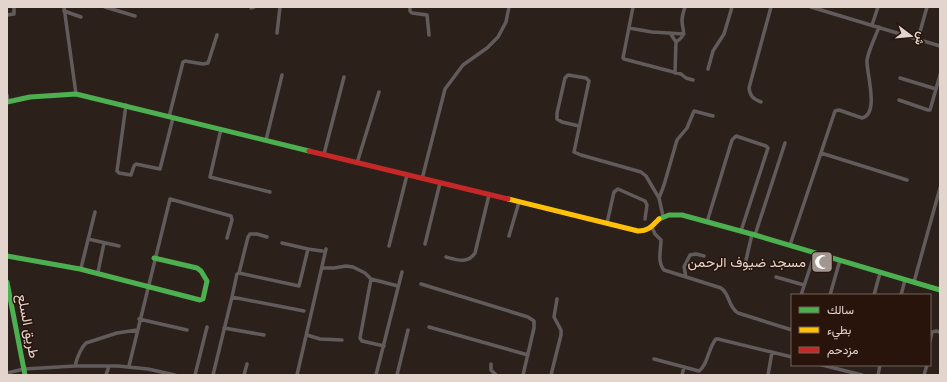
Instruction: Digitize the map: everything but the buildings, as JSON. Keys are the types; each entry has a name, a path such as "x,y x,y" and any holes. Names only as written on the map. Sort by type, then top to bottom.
{"street":[{"path":"7,15 14,14 14,7"},
{"path":"105,7 135,16"},
{"path":"277,33 280,7"},
{"path":"410,7 410,11 412,13 427,15 429,35"},
{"path":"422,179 445,89 463,65 487,48 498,37 506,22 509,7"},
{"path":"633,7 623,58 624,60 675,72 693,80"},
{"path":"676,42 681,39 684,34 682,20 685,7"},
{"path":"708,69 712,54 724,34 732,7"},
{"path":"761,102 751,96 749,88 771,7"},
{"path":"811,7 940,46"},
{"path":"872,25 878,7"},
{"path":"918,39 927,7"},
{"path":"64,9 81,17"},
{"path":"64,9 76,94"},
{"path":"790,245 836,110 862,118 867,116 869,112 871,92 867,61 879,27"},
{"path":"629,28 652,32 684,34"},
{"path":"670,33 676,42 675,72"},
{"path":"126,105 117,171 119,173 131,175 136,164 160,169 183,62 208,63 218,35"},
{"path":"266,140 282,75"},
{"path":"579,126 562,122 558,119 565,78 568,75 586,78 589,81 574,152 641,172 650,181 659,198 663,216"},
{"path":"899,100 929,110 931,108 940,75"},
{"path":"324,154 344,78"},
{"path":"900,78 936,90"},
{"path":"357,163 379,92"},
{"path":"7,95 8,102 30,97 76,94 641,231 652,227 663,216 675,214 790,245 940,290"},
{"path":"659,198 678,140 686,128 693,112 696,110 713,116"},
{"path":"221,129 210,177 270,192"},
{"path":"707,222 732,140 736,136 768,148 741,231"},
{"path":"744,269 785,143"},
{"path":"821,153 907,180"},
{"path":"389,246 407,175"},
{"path":"425,244 440,183"},
{"path":"914,282 940,188"},
{"path":"607,223 614,192 618,189 645,201 647,205 645,219"},
{"path":"446,258 462,261 472,258 475,253 489,195"},
{"path":"128,366 170,199 231,216 232,220 227,238"},
{"path":"509,236 519,202"},
{"path":"81,268 95,212"},
{"path":"652,227 655,234 661,240 660,261 662,267 667,271 724,290 732,307 738,313 791,330"},
{"path":"213,375 237,274 239,273 248,237 250,234 257,234 267,237"},
{"path":"88,239 119,246"},
{"path":"98,272 104,243"},
{"path":"282,243 322,251"},
{"path":"239,273 297,286 300,285 308,249"},
{"path":"297,375 326,249"},
{"path":"801,294 815,253"},
{"path":"686,277 684,267 690,255 696,254 704,256"},
{"path":"7,256 41,260 81,268 200,300 203,299 207,281 201,271 197,268 154,258"},
{"path":"830,294 840,260"},
{"path":"322,268 346,266 353,267 365,273 370,279 398,286"},
{"path":"376,375 402,272"},
{"path":"874,294 880,273"},
{"path":"776,277 804,285"},
{"path":"370,279 360,338 362,341 384,346"},
{"path":"901,294 905,280"},
{"name":"طريق السلع","path":"7,282 24,372"},
{"path":"421,284 531,318 535,324 523,375"},
{"path":"232,297 304,311"},
{"path":"551,375 561,335 560,327 554,317 557,300"},
{"path":"139,319 187,330"},
{"path":"195,375 207,327"},
{"path":"429,327 528,355"},
{"path":"224,328 264,335"},
{"path":"75,366 78,355 86,343 117,333 137,330"},
{"path":"397,375 408,330"},
{"path":"931,337 932,332 940,332"},
{"path":"307,335 320,339 342,340"},
{"path":"654,359 696,371 701,370 716,339 791,357"},
{"path":"768,375 772,352"},
{"path":"244,375 247,364"},
{"path":"491,364 491,370 496,375"},
{"path":"7,373 75,366 128,366 174,375"},
{"path":"106,375 109,366"},
{"path":"831,366 862,375"},
{"path":"682,375 684,367"}],"traffic: fast":[{"path":"7,102 30,97 76,94 309,151"},
{"path":"659,219 669,215 682,215 940,290"},
{"path":"7,256 80,269 200,300 203,299 207,281 201,271 197,268 154,258"},
{"path":"7,282 25,375"}],"traffic: slow":[{"path":"508,199 638,231 648,229 659,219"}],"traffic: jam":[{"path":"309,151 508,199"}],"place":[{"name":"مسجد ضيوف الرحمن","path":"822,262"}]}
